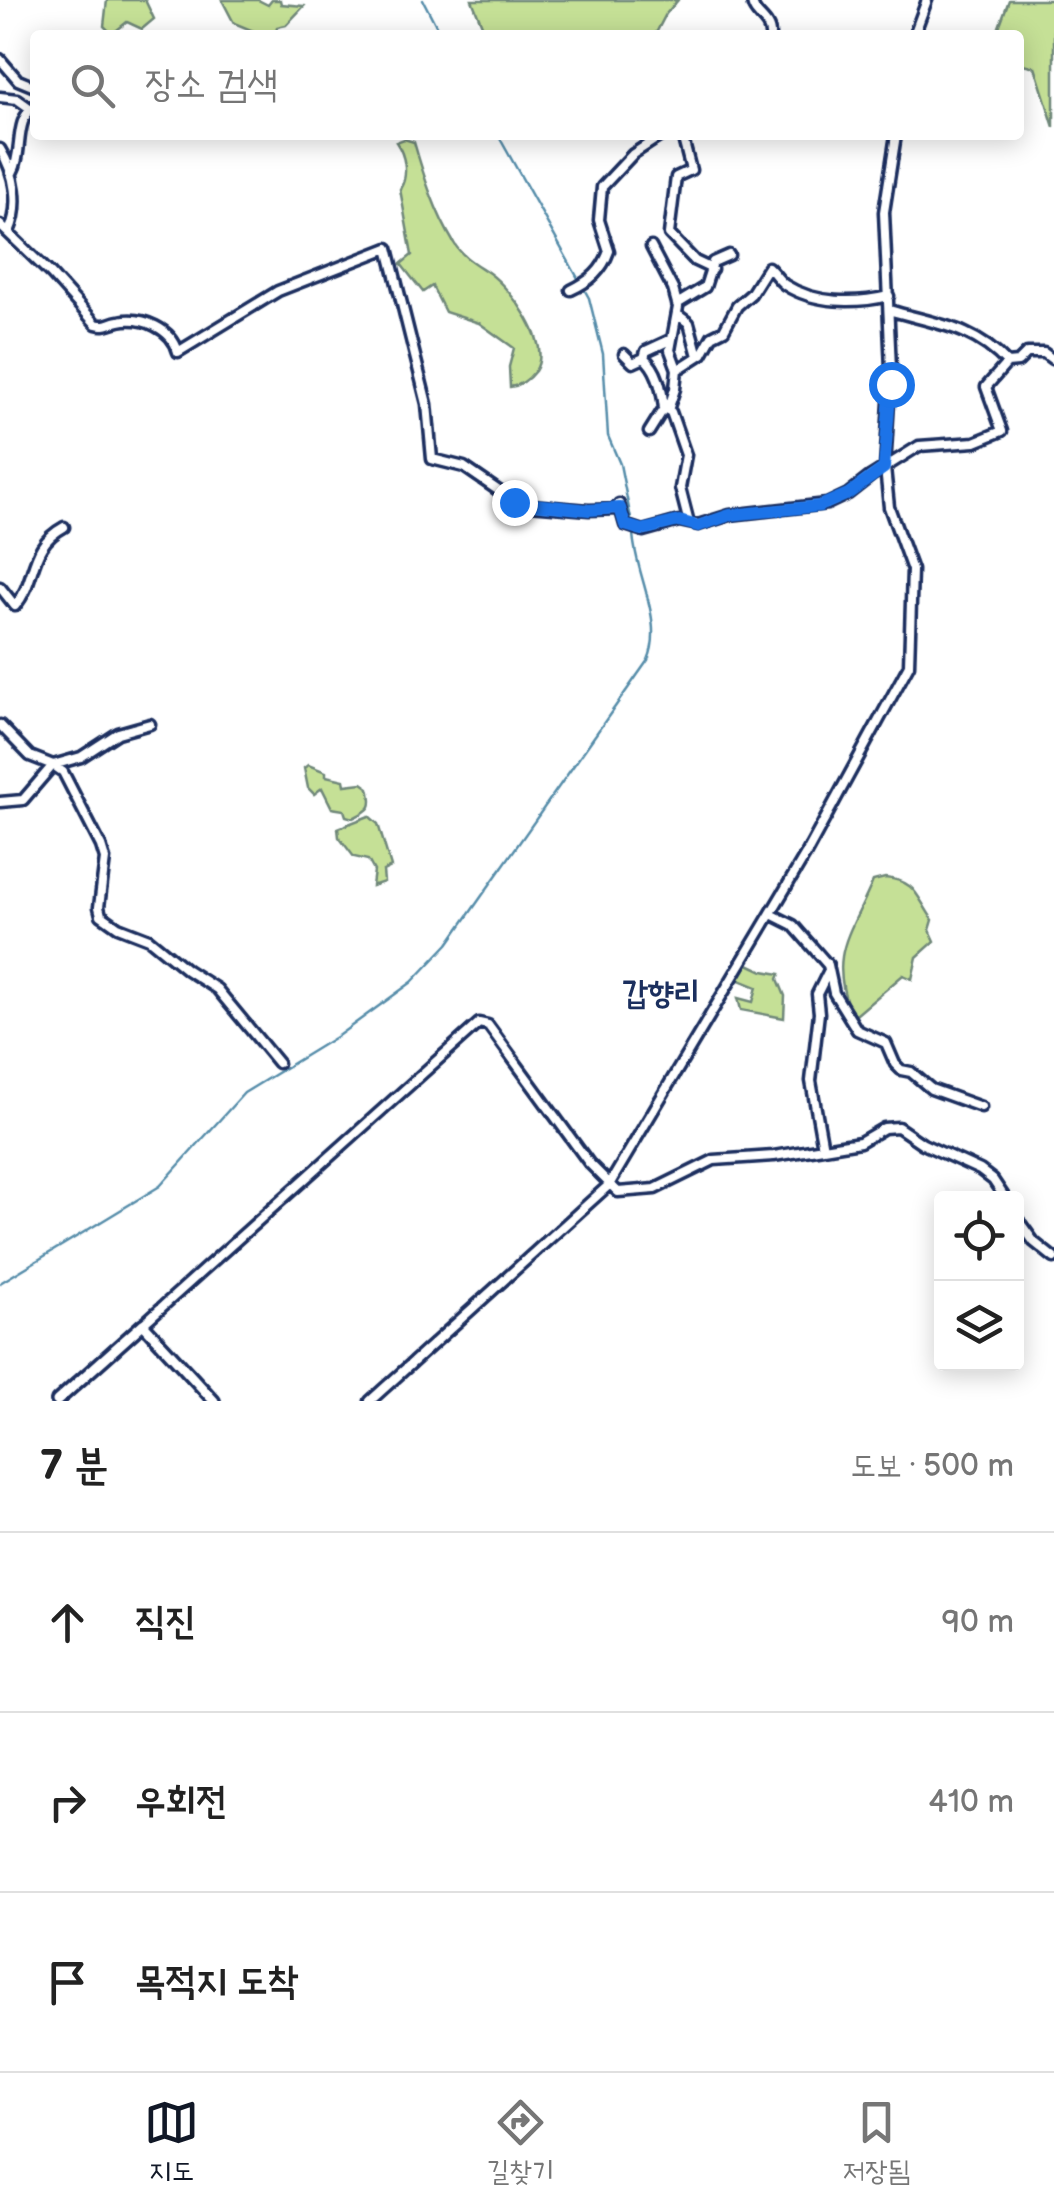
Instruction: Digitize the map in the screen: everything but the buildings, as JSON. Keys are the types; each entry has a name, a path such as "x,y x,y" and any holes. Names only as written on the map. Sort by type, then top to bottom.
{"street":[{"path":"752,0 754,11 769,30"},
{"path":"916,30 927,0"},
{"path":"0,59 18,80 30,86"},
{"path":"13,97 18,80"},
{"path":"0,97 13,97 30,106"},
{"path":"12,173 20,157 19,134 30,114"},
{"path":"573,289 599,271 608,251 600,222 602,187 633,154 654,140"},
{"path":"683,140 691,170 676,177 669,234 695,262 712,269"},
{"path":"370,1401 609,1185 771,914 909,664 912,570 889,507 884,468 891,384 884,212 895,140"},
{"path":"0,149 12,173 16,215 10,232"},
{"path":"0,225 96,324 105,326 126,320 157,326 173,338 178,352 270,295 388,248 428,404 432,459 464,468 518,504 599,511 620,506 628,526 638,530 679,521 698,526 730,515 827,504 919,446 974,442 1002,431 986,389 1006,362"},
{"path":"650,432 674,395 677,370 670,352 678,316 677,304 651,247"},
{"path":"677,304 705,287 713,262 729,254"},
{"path":"677,370 705,351 712,336 724,330 737,306 751,294 768,267 785,285 830,300 860,303 888,296"},
{"path":"890,310 967,331 996,350 1006,362"},
{"path":"678,316 689,324 698,356"},
{"path":"624,354 633,364 644,358 646,351 672,338"},
{"path":"1006,362 1018,362 1032,352 1044,353 1052,359"},
{"path":"644,358 656,374 686,455 680,488 689,523"},
{"path":"0,587 14,606 26,591 31,566 44,543 64,527"},
{"path":"0,802 22,800 53,765 81,757 118,732 150,724"},
{"path":"0,725 30,756 53,765 68,778 105,859 99,907 102,915 118,927 149,939 217,989 278,1063"},
{"path":"771,914 792,925 828,965 842,1009 857,1030 886,1043 894,1064 902,1070 911,1072 931,1088 981,1107"},
{"path":"822,1148 811,1082 819,1012 817,994 828,972"},
{"path":"58,1401 479,1023 488,1025 618,1192 642,1192 665,1186 688,1170 714,1160 774,1156 860,1142 884,1128 898,1127 950,1159 980,1170 1001,1191"},
{"path":"1024,1228 1034,1242 1054,1258"},
{"path":"143,1324 214,1401"}],"green space":[{"path":"107,0 145,0 154,19 142,29 127,22 117,30 104,26"},
{"path":"222,0 258,0 268,5 272,0 280,0 281,4 304,6 277,30 251,30 234,23"},
{"path":"472,0 678,0 658,30 484,30"},
{"path":"1009,0 1054,0 1054,127 1035,67 1024,64 1024,30 998,30"},
{"path":"396,142 414,142 436,207 457,248 508,291 527,318 539,360 535,371 521,384 510,387 509,367 514,348 479,323 445,312 432,286 423,292 401,264 412,255 400,189 405,165"},
{"path":"308,765 326,772 326,776 344,780 345,785 362,783 369,788 370,807 353,818 346,816 344,810 332,808 322,788 314,794 308,788 304,768"},
{"path":"369,816 378,824 391,867 383,871 384,882 372,886 374,871 368,860 354,857 339,837 338,828"},
{"path":"885,878 904,882 915,891 933,920 930,930 935,941 917,957 912,979 903,975 856,1015 850,1012 844,991 842,958 850,930 873,881"},
{"path":"746,963 780,974 784,1018 741,1010 738,998 753,1002 757,987 737,979"}],"waterway":[{"path":"423,0 438,30"},
{"path":"501,140 589,298 603,354 608,436 620,464 632,524"},
{"path":"0,1283 160,1186 244,1093 339,1035 412,982 448,944 648,660 653,629 633,532"}],"district":[{"name":"갑향리","path":"661,993"}],"route":[{"path":"514,502 589,510 620,508 625,525 638,530 679,521 698,526 722,516 827,504 884,468 891,384"}]}
